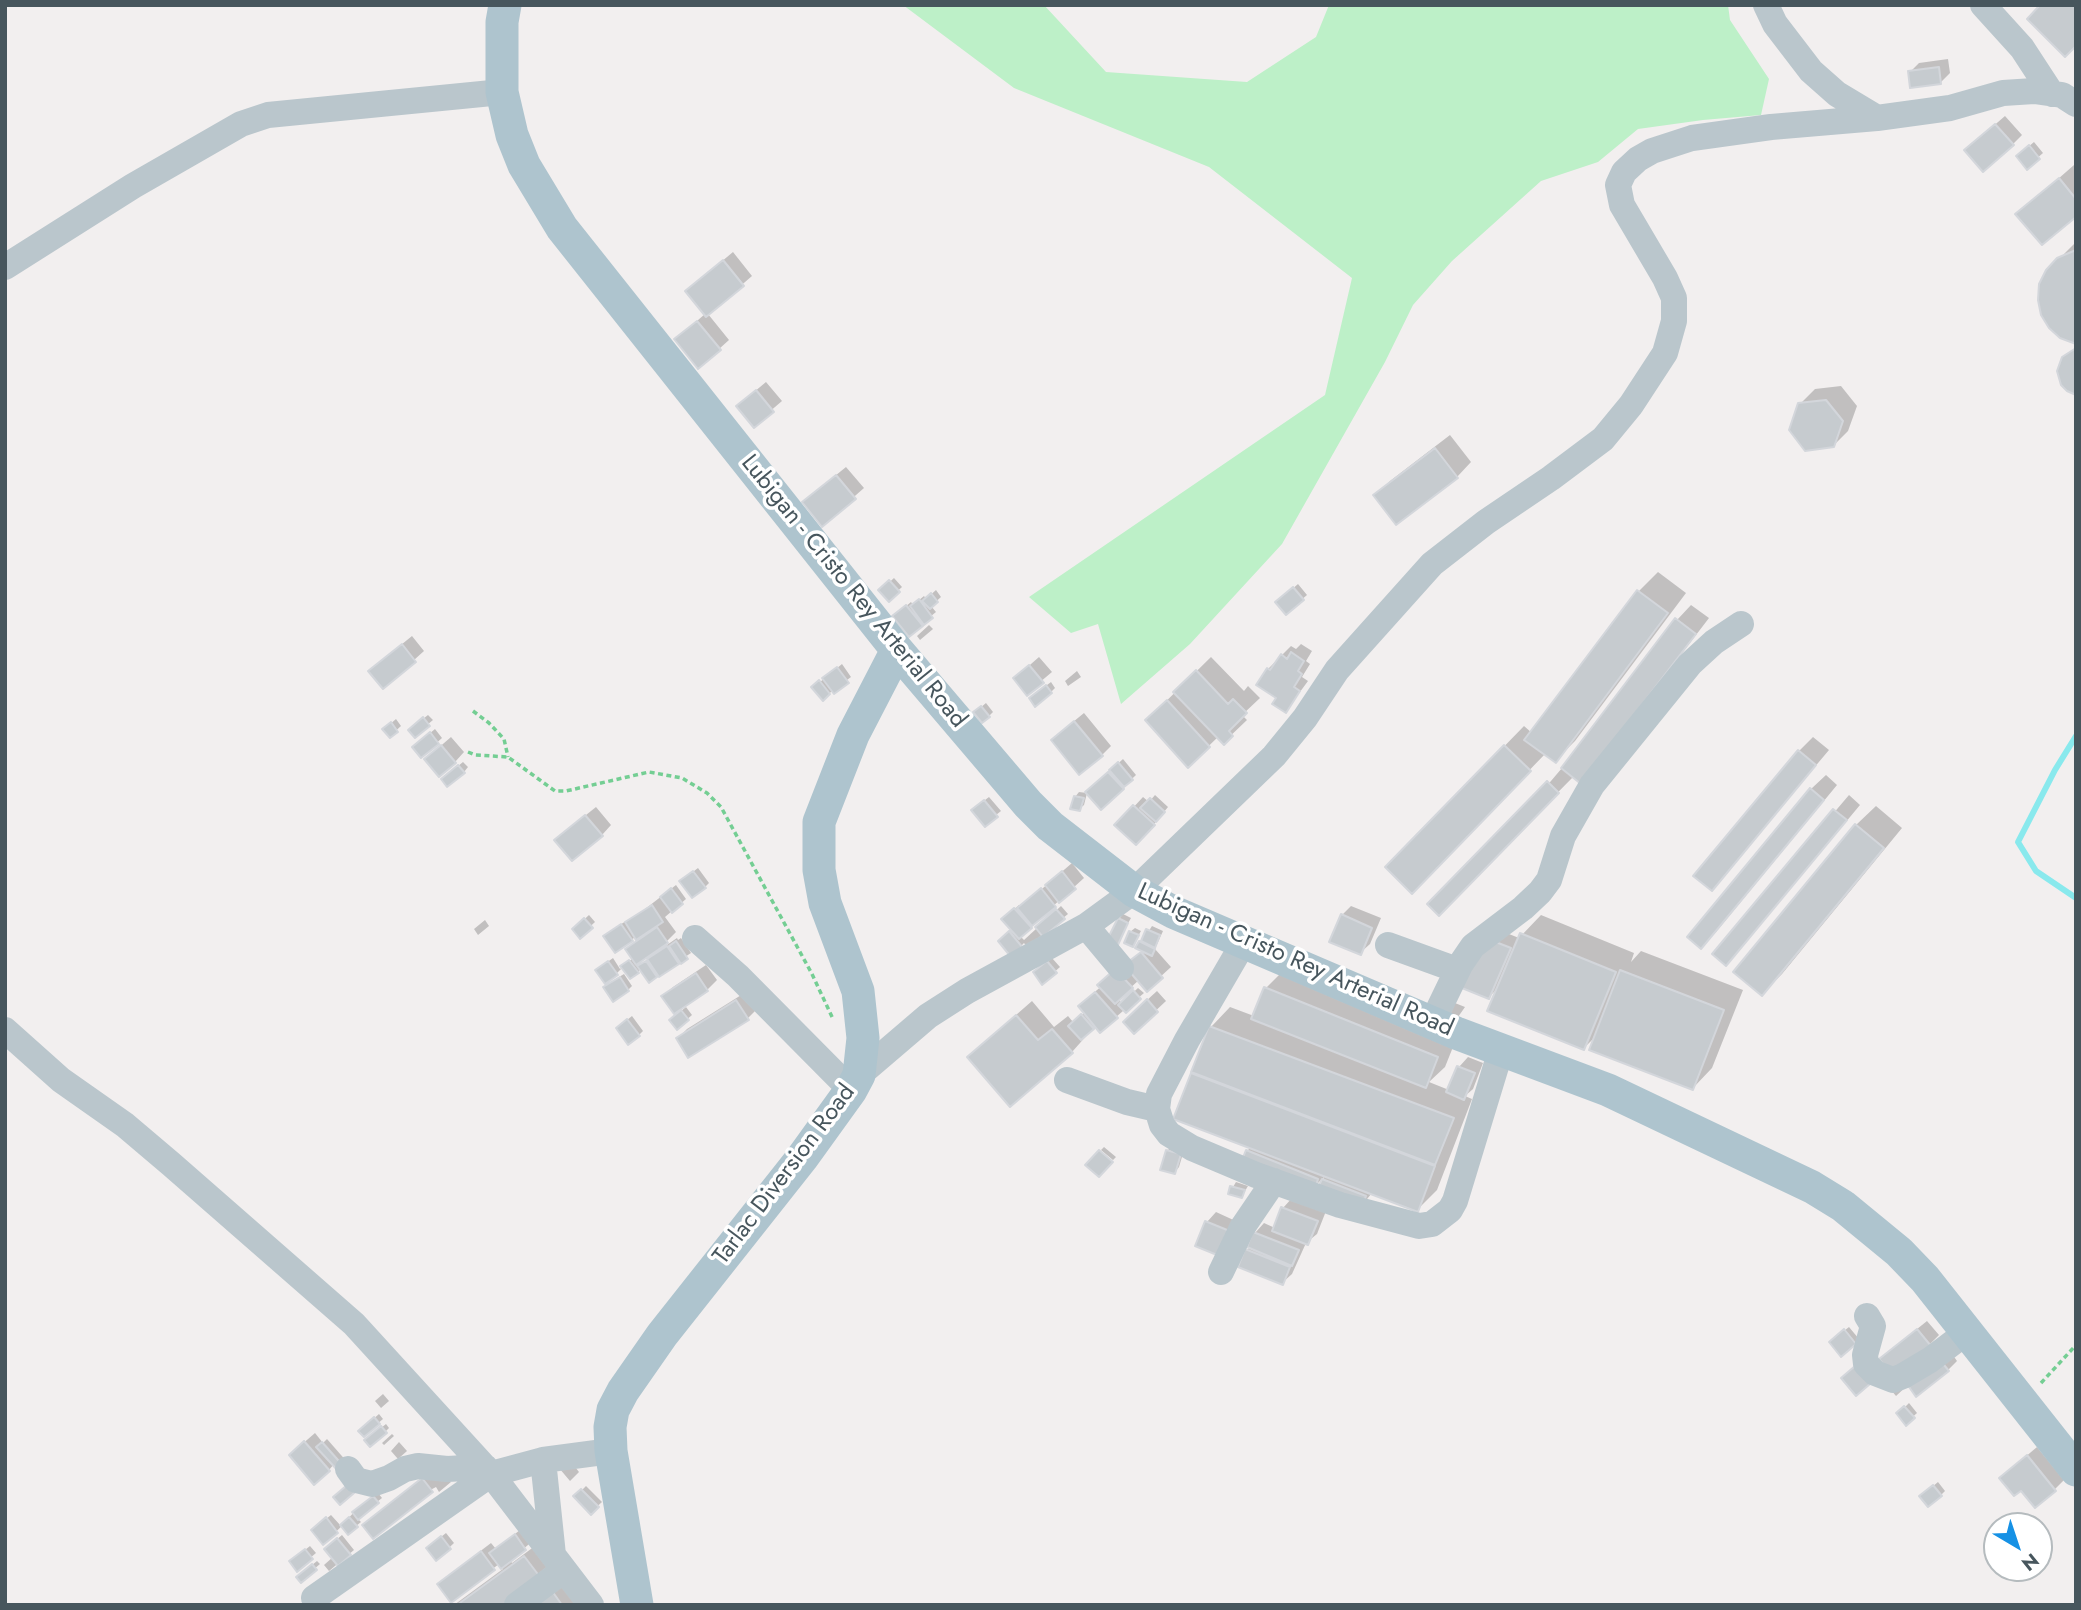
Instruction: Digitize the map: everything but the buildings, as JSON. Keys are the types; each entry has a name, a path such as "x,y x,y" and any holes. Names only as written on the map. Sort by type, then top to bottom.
{"main road":[{"name":"Lubigan - Cristo Rey Arterial Road","path":"505,5 502,22 502,92 512,135 524,165 562,228 897,650 1042,819 1134,891 1173,912 1432,1023 1608,1090 1833,1199 1899,1252 1925,1279 2076,1470"},
{"name":"Tarlac Diversion Road","path":"637,1605 611,1451 610,1427 613,1410 639,1366 802,1158 855,1082 863,1038 858,992 825,904 819,870 819,822 853,735 897,650"}],"street":[{"path":"1766,5 1775,24 1811,71 1838,94 1877,118"},
{"path":"1983,5 2064,99"},
{"path":"695,938 855,1082 928,1016 967,991 1086,926 1134,891 1273,756 1305,718 1337,670 1432,564 1603,439 1631,405 1665,353 1674,321 1674,298 1622,205 1618,185 1624,172 1638,159 1652,151 1692,138 1950,108 2003,93 2034,91 2064,99"},
{"path":"5,267 133,186 241,124 268,115 502,92"},
{"path":"1432,1023 1457,971 1474,946 1540,892 1553,871 1563,836 1592,785 1690,664 1714,642 1741,624"},
{"path":"1086,926 1121,968"},
{"path":"1244,942 1159,1094 1157,1109 1162,1125 1169,1134 1192,1148 1353,1209 1419,1226 1432,1224 1450,1210 1455,1201 1501,1050"},
{"path":"1388,945 1457,971"},
{"path":"5,1030 61,1080 125,1125 162,1156 354,1324 488,1471 591,1605"},
{"path":"1067,1080 1127,1102 1157,1109"},
{"path":"1221,1272 1242,1228 1274,1181"},
{"path":"1867,1316 1873,1325 1865,1355 1866,1364 1875,1373 1893,1380 1930,1360 1967,1332"},
{"path":"348,1469 356,1480 372,1484 418,1466 488,1471 611,1451"},
{"path":"543,1460 558,1563"},
{"path":"314,1598 488,1471"},
{"path":"517,1605 558,1563"}],"path":[{"path":"473,711 504,739 508,757"},
{"path":"468,752 475,755 508,757 555,791 566,791 649,772 682,778 707,793 721,807 812,974 836,1024"},
{"path":"2023,1403 2076,1345"}],"green space":[{"path":"903,5 1044,5 1106,72 1247,82 1316,37 1329,5 1728,5 1730,20 1769,79 1761,115 1638,129 1598,162 1541,181 1452,261 1413,305 1385,362 1282,544 1190,644 1121,704 1098,624 1071,633 1029,597 1325,395 1352,278 1209,167 1014,88"}],"waterway":[{"path":"2076,736 2055,770 2018,842 2036,871 2076,898"}]}
